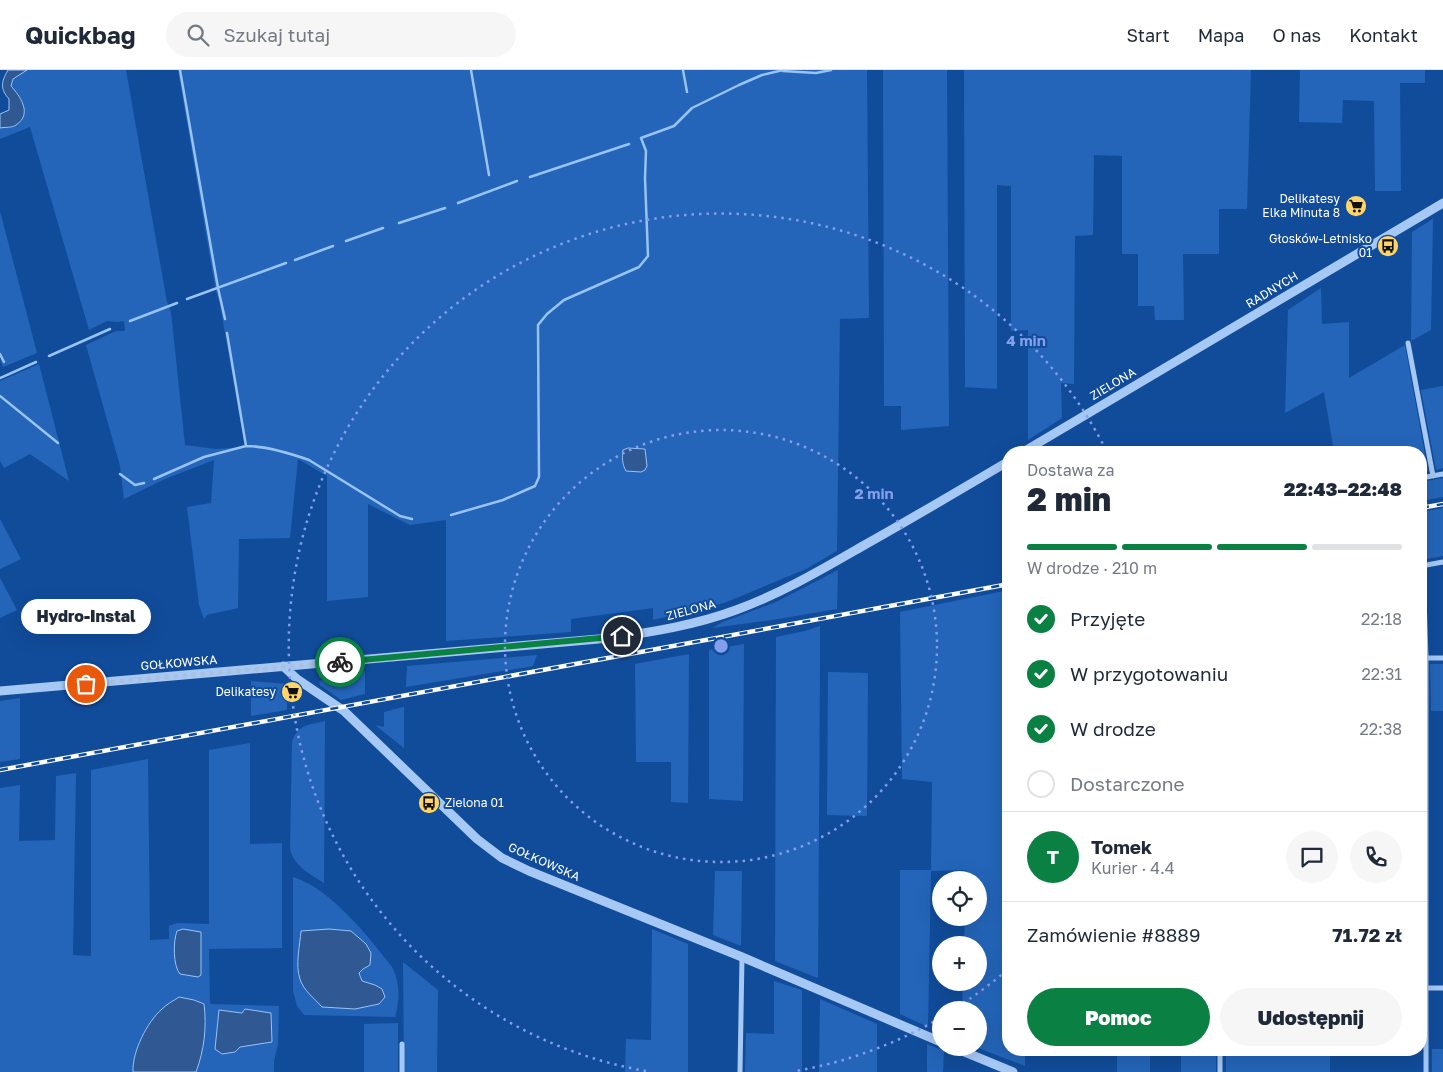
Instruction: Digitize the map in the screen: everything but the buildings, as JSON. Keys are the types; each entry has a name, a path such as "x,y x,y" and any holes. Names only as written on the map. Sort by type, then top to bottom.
{"street":[{"name":"RADNYCH","path":"1216,337 1443,203"},
{"name":"ZIELONA","path":"1033,446 1216,337"},
{"path":"1408,343 1433,476"},
{"name":"ZIELONA","path":"283,666 610,638 667,630 690,624 742,607 776,593 919,515 1002,465"},
{"path":"1427,477 1443,474"},
{"path":"1427,565 1443,562"},
{"path":"1427,658 1443,658"},
{"name":"GOŁKOWSKA","path":"0,691 283,666 297,679 347,713 477,839 502,858 529,871 742,957 932,1038"},
{"path":"740,1072 742,957"},
{"path":"1427,988 1443,988"},
{"path":"402,1044 402,1072"},
{"path":"974,1056 1013,1072"},
{"path":"1220,1056 1220,1072"},
{"path":"1425,1056 1426,1072"}],"shaded area":[{"path":"8,70 27,70 13,79 11,86 21,100 24,116 14,126 0,128 0,114 9,110 9,99 2,85"},
{"path":"27,70 126,70 167,302 171,312 185,445 216,449 245,447 220,305 215,287 178,70 867,70 869,318 840,319 837,551 806,569 724,603 653,620 653,608 571,619 571,632 446,641 446,520 410,525 368,504 368,597 327,601 327,476 298,459 290,538 239,539 238,608 207,615 204,619 199,605 187,507 211,503 214,460 165,479 124,499 120,466 86,345 116,331 125,331 124,321 107,321 89,330 30,127 0,139 0,128 21,120 23,115 22,102 11,86 13,79"},
{"path":"883,70 947,70 949,426 901,430 901,406 884,406"},
{"path":"964,70 1251,70 1247,209 1219,209 1219,254 1183,254 1184,320 1155,320 1154,306 1138,306 1138,254 1122,254 1122,156 1094,155 1093,235 1075,236 1074,384 1061,383 1062,418 1028,440 1028,330 1011,331 1011,186 997,185 997,389 965,387"},
{"path":"1300,70 1425,70 1425,83 1400,83 1401,191 1375,191 1374,101 1343,100 1342,123 1299,122"},
{"path":"0,211 37,353 3,367 0,359"},
{"path":"1433,219 1431,330 1411,341 1412,232"},
{"path":"1321,288 1322,324 1349,322 1349,378 1405,345 1423,446 1333,446 1324,392 1285,413 1288,310"},
{"path":"39,364 69,481 30,454 4,468 0,461 0,381"},
{"path":"1443,386 1443,468 1436,470 1421,390"},
{"path":"628,448 645,449 647,466 645,470 641,472 626,471 622,458 623,450"},
{"path":"1443,478 1443,497 1427,500 1427,481"},
{"path":"1443,508 1443,556 1427,559 1427,511"},
{"path":"0,519 21,559 0,569"},
{"path":"838,570 837,609 712,628 776,602"},
{"path":"0,578 17,610 0,618"},
{"path":"1002,591 1002,1056 1025,1056 1025,1066 987,1051 987,1001 962,1001 963,991 987,991 987,936 964,936 965,926 987,926 987,871 931,871 928,1027 900,1014 900,870 931,870 932,782 902,779 900,612"},
{"path":"820,626 818,978 775,961 776,637"},
{"path":"744,644 743,801 709,799 709,650"},
{"path":"689,654 688,803 671,802 671,762 636,762 635,664"},
{"path":"537,655 533,666 406,687 407,666"},
{"path":"1430,664 1443,664 1443,711 1431,711"},
{"path":"320,671 337,673 365,671 365,694 341,700 320,685 319,681 323,680 323,677 319,678"},
{"path":"828,672 868,673 867,816 827,815"},
{"path":"251,681 287,684 287,710 251,716"},
{"path":"20,698 20,759 0,762 0,701"},
{"path":"404,707 404,748 375,725 384,727 384,712"},
{"path":"325,721 324,883 299,866 290,850 292,742 294,736 301,728"},
{"path":"250,743 250,844 282,843 282,948 209,949 210,1004 279,1006 278,1044 274,1061 274,1072 196,1072 206,1020 133,1064 133,1072 0,1072 0,788 20,785 19,841 55,840 56,776 76,773 73,955 91,956 91,770 148,759 150,940 169,939 169,926 177,923 209,924 209,750"},
{"path":"715,871 742,871 741,946 713,935"},
{"path":"293,877 321,891 335,902 372,942 395,973 398,985 398,1004 395,1017 304,1015 297,1006 293,991","holes":["370,964 359,973 362,981 375,985 300,980"]},
{"path":"183,929 201,932 201,975 198,977 180,974 176,965 174,947 176,935 177,931"},
{"path":"329,929 351,931 366,944 371,953 370,965 359,973 362,981 382,989 385,997 379,1004 355,1009 322,1007 304,987 298,968 301,931"},
{"path":"652,929 688,944 688,1072 625,1072 626,1039 651,1040"},
{"path":"403,962 438,990 437,1072 404,1072"},
{"path":"774,981 802,990 802,1072 745,1072 746,1033 774,1034"},
{"path":"179,997 204,1004 204,1039 196,1072 133,1072 135,1056 146,1029 162,1009"},
{"path":"820,999 877,1024 877,1072 819,1072"},
{"path":"245,1009 271,1013 272,1042 240,1047 235,1052 222,1054 215,1049 219,1010 242,1013"},
{"path":"398,1023 398,1072 364,1072 364,1024"},
{"path":"927,1044 932,1046 932,1056 944,1056 943,1072 927,1072"},
{"path":"1432,1049 1443,1049 1443,1072 1432,1072"},
{"path":"1117,1056 1150,1056 1150,1072 1117,1072"},
{"path":"1181,1056 1216,1056 1216,1072 1181,1072"},
{"path":"1226,1056 1330,1056 1330,1072 1226,1072"}],"waterway":[{"path":"180,70 225,319"},
{"path":"471,70 489,175"},
{"path":"683,70 687,92"},
{"path":"451,515 503,500 535,486 539,477 538,325 547,314 564,300 639,267 648,256 645,178 646,151 641,138 674,126 692,108 739,85 762,75 783,70"},
{"path":"783,71 816,73 831,70"},
{"path":"530,177 629,144"},
{"path":"458,203 517,181"},
{"path":"399,223 445,208"},
{"path":"346,241 383,228"},
{"path":"295,260 333,246"},
{"path":"187,299 286,263"},
{"path":"130,321 177,303"},
{"path":"49,356 110,329"},
{"path":"227,333 246,446 286,452 309,460 400,516 412,519"},
{"path":"0,354 4,362"},
{"path":"0,378 36,362"},
{"path":"0,396 58,443"},
{"path":"154,479 204,457 246,446"},
{"path":"120,474 135,485 144,483"}],"railway":[{"path":"1427,507 1443,504"},
{"path":"0,770 1002,585"}],"way so far":[{"path":"86,684 340,662"}],"place":[{"name":"Delikatesy Elka Minuta 8","path":"1356,206"},
{"name":"Głosków-Letnisko 01","path":"1388,246"},
{"name":"Hydro-Instal","path":"86,684"},
{"name":"Delikatesy","path":"292,692"},
{"name":"Zielona 01","path":"429,803"}],"route":[{"path":"340,662 622,636"}]}
